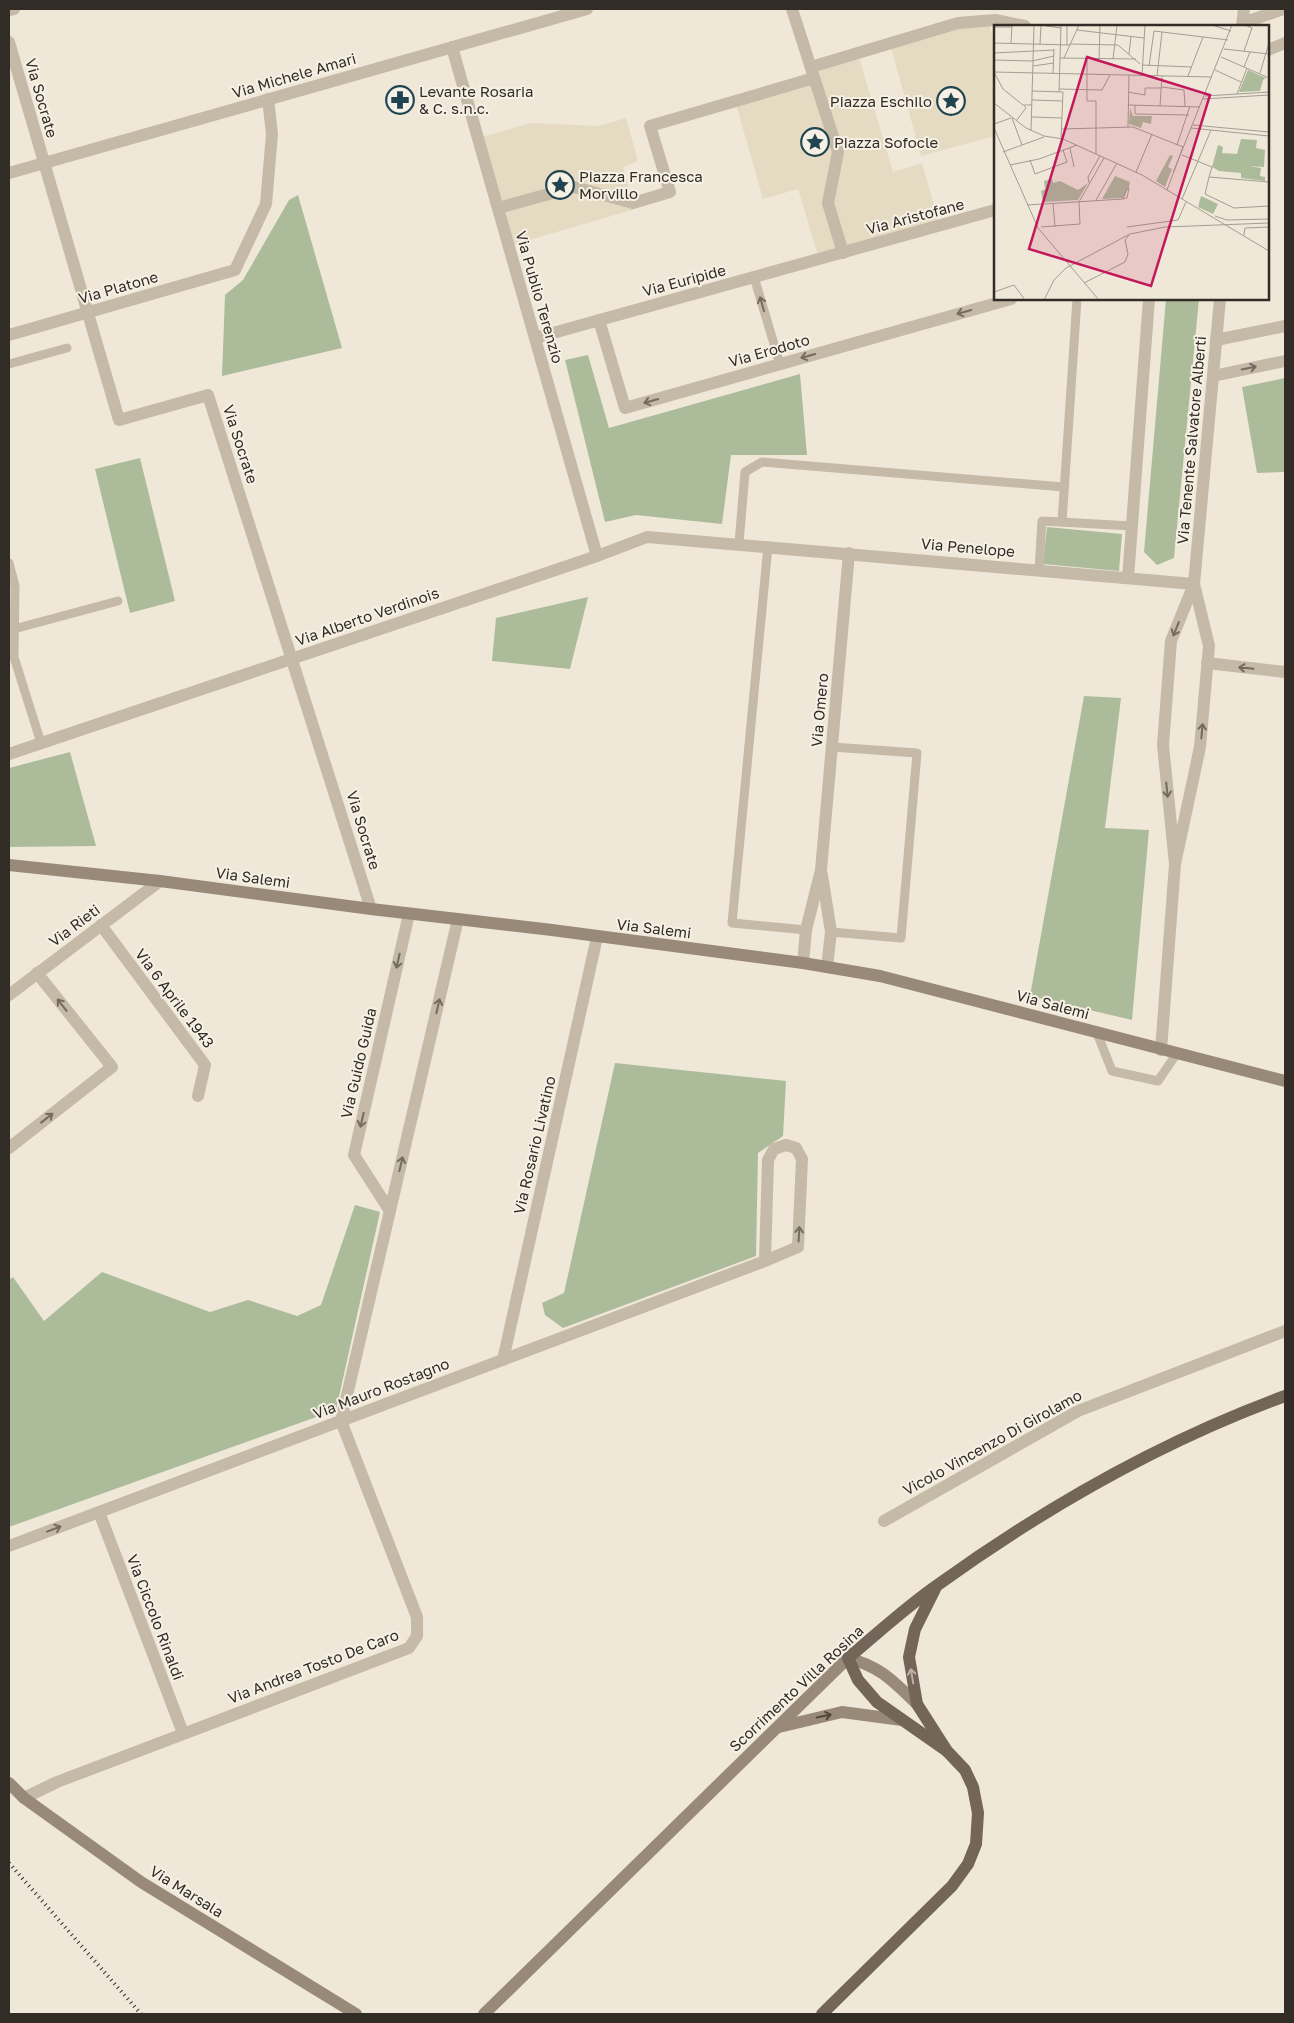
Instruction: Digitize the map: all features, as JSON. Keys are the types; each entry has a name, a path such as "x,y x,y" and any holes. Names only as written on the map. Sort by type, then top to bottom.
{"main road":[{"name":"Scorrimento Villa Rosina","path":"848,1658 938,1584 1006,1538 1080,1492 1160,1448 1285,1396"},
{"path":"822,2014 952,1886 968,1864 976,1844 978,1813 973,1787 964,1770 947,1751 917,1704 909,1657 915,1629 938,1584"},
{"path":"848,1658 858,1680 877,1702 947,1751"}],"street":[{"path":"9,10 14,9"},
{"path":"792,9 838,152 828,204 843,253"},
{"path":"1244,9 1243,25 1283,9"},
{"name":"Via Michele Amari","path":"9,173 582,10"},
{"path":"498,208 574,187 633,202 670,192 650,126 958,24 996,20 1020,25"},
{"name":"Via Socrate","path":"9,42 119,420 208,395 293,658 371,910"},
{"path":"1269,50 1285,43"},
{"name":"Via Publio Terenzio","path":"452,47 597,556"},
{"name":"Via Platone","path":"9,335 235,270 266,204 272,134 268,99"},
{"name":"Via Aristofane","path":"843,253 994,210"},
{"name":"Via Euripide","path":"535,338 843,253"},
{"name":"Via Erodoto","path":"599,320 625,408 1007,300"},
{"path":"1128,578 1149,300"},
{"name":"Via Tenente Salvatore Alberti","path":"1175,864 1163,745 1171,641 1194,584 1220,300"},
{"path":"1216,340 1285,326"},
{"path":"1212,376 1285,361"},
{"name":"Via Alberto Verdinois","path":"9,754 597,556 647,536 739,543"},
{"name":"Via Penelope","path":"739,543 1194,584"},
{"name":"Via Omero","path":"821,870 849,553"},
{"name":"Via Tenente Salvatore Alberti","path":"1162,1050 1175,864 1200,747 1208,663 1209,646 1194,584"},
{"path":"1208,663 1285,672"},
{"name":"Via Salemi","path":"9,865 160,881 371,910 458,919 804,963 880,976 1285,1081"},
{"path":"804,963 806,930 821,870"},
{"path":"821,870 831,932 827,967"},
{"name":"Via Rieti","path":"9,995 160,881"},
{"name":"Via Guido Guida","path":"390,1211 354,1155 409,914"},
{"path":"341,1421 458,919"},
{"name":"Via 6 Aprile 1943","path":"101,925 205,1066 198,1096"},
{"name":"Via Rosario Livatino","path":"503,1360 597,937"},
{"path":"9,1148 112,1067 37,973"},
{"name":"Via Mauro Rostagno","path":"9,1546 765,1262 798,1247 802,1159 796,1148 786,1145 774,1149 768,1160 765,1262"},
{"name":"Vicolo Vincenzo Di Girolamo","path":"884,1521 1078,1410 1285,1331"},
{"name":"Via Andrea Tosto De Caro","path":"24,1798 57,1782 408,1648 417,1636 417,1617 341,1421"},
{"name":"Via Ciccolo Rinaldi","path":"99,1512 183,1733"},
{"path":"848,1658 869,1664 884,1673 917,1704"},
{"name":"Scorrimento Villa Rosina","path":"484,2014 848,1658"},
{"path":"776,1728 842,1712 902,1720"},
{"name":"Via Marsala","path":"9,1783 24,1798 140,1882 356,2014"}],"lane":[{"path":"754,277 780,364"},
{"path":"1062,522 1077,300"},
{"path":"9,364 67,348"},
{"path":"739,543 745,472 762,462 1064,487"},
{"path":"1039,570 1042,521 1132,526"},
{"path":"768,546 732,923 806,930"},
{"path":"9,563 15,586 14,656 41,743"},
{"path":"14,629 118,601"},
{"path":"831,932 902,938 917,753 832,746"},
{"path":"1097,1033 1112,1071 1158,1082 1178,1054"}],"green space":[{"path":"298,195 342,348 222,376 225,295 243,280 289,200"},
{"path":"1166,300 1199,300 1174,558 1157,565 1144,552"},
{"path":"588,355 609,428 800,374 807,455 731,455 722,524 636,515 605,522 565,360"},
{"path":"1285,378 1285,472 1257,473 1242,387"},
{"path":"140,458 175,601 130,613 95,469"},
{"path":"1047,527 1122,534 1119,571 1043,564"},
{"path":"588,597 570,669 492,661 496,618"},
{"path":"1084,696 1121,698 1105,828 1149,830 1132,1020 1030,996"},
{"path":"70,752 96,846 9,847 9,768"},
{"path":"615,1063 786,1081 783,1136 758,1153 756,1256 563,1328 545,1315 542,1303 564,1293"},
{"path":"355,1205 380,1212 336,1410 9,1527 9,1280 13,1277 44,1321 102,1272 210,1312 248,1300 297,1316 321,1305"}],"shaded area":[{"name":"Piazza Eschilo","path":"988,21 994,42 994,136 921,156 890,44"},
{"name":"Piazza Sofocle","path":"858,54 893,172 922,163 940,226 819,259 798,189 763,199 735,101 814,78 811,67"},
{"name":"Piazza Francesca Morvillo","path":"626,118 638,161 623,167 635,209 509,246 478,138 531,123 599,126"}],"railway":[{"path":"9,1863 141,2014"}],"place":[{"name":"Levante Rosaria & C. s.n.c.","path":"400,100"},
{"name":"Piazza Eschilo","path":"951,101"},
{"name":"Piazza Sofocle","path":"815,142"},
{"name":"Piazza Francesca Morvillo","path":"560,185"}]}
